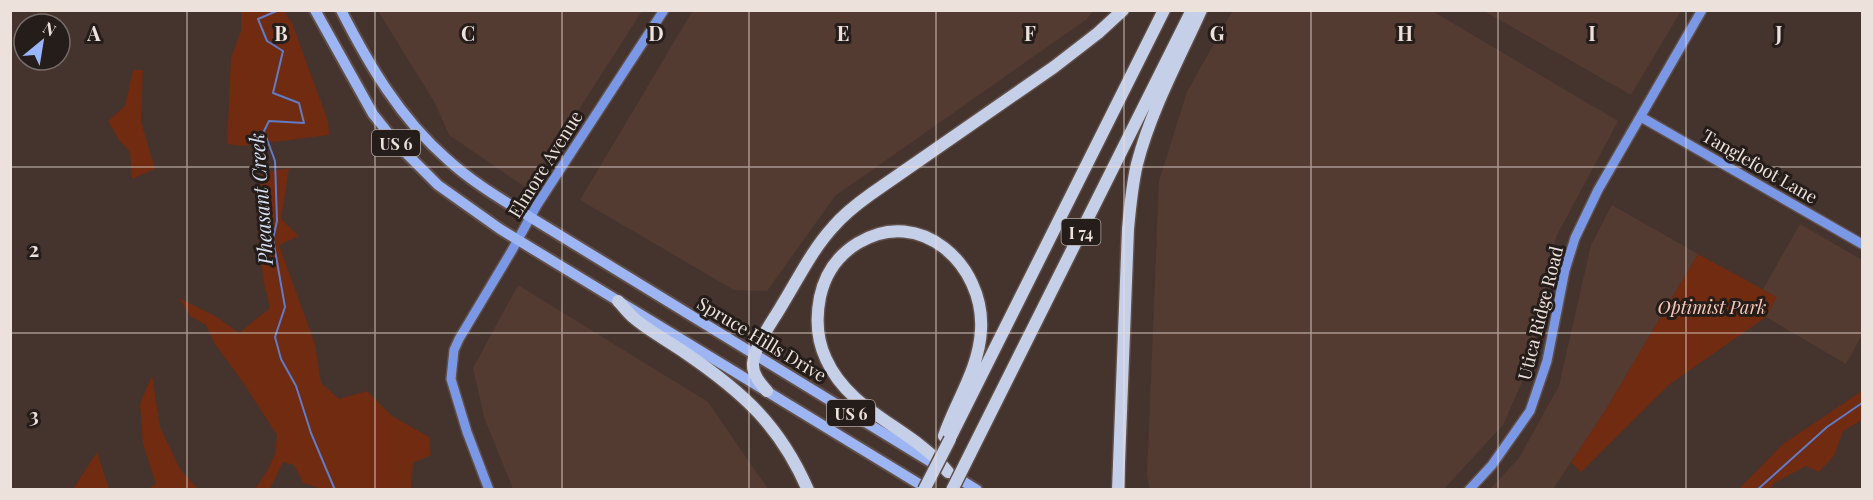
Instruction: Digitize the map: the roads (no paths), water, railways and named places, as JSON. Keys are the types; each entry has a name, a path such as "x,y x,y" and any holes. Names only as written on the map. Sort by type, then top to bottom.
{"highway":[{"path":"767,391 753,369 755,354 813,254 844,215 1054,67 1123,10"},
{"name":"I 74","path":"924,489 947,437 1164,10"},
{"name":"I 74","path":"952,489 1192,10"},
{"path":"1118,489 1127,240 1133,187 1149,125 1201,10"},
{"path":"947,437 978,355 981,317 976,295 962,264 938,243 927,237 904,232 892,231 872,236 844,252 830,269 825,280 818,312 822,348 830,367 844,388 871,411 936,457 948,472"},
{"name":"US 6","path":"618,301 634,318 710,369 750,403 765,418 786,446 808,489"}],"main road":[{"name":"US 6","path":"315,10 373,114 422,170 455,198 618,301"},
{"name":"US 6","path":"341,10 372,69 392,99 415,127 461,171 495,196 530,217"},
{"name":"Elmore Avenue","path":"489,489 450,379 454,350 530,217 664,10"},
{"name":"Utica Ridge Road","path":"1469,489 1492,465 1530,411 1547,362 1565,270 1575,238 1598,190 1702,10"},
{"name":"Tanglefoot Lane","path":"1641,117 1863,244"},
{"name":"Spruce Hills Drive","path":"530,217 977,489"},
{"path":"618,301 929,489"}],"waterway":[{"name":"Pheasant Creek","path":"279,10 258,19 267,41 283,51 273,93 299,103 304,123 269,121 264,131 275,161 277,221 273,239 285,307 275,337 281,359 296,386 311,433 335,490"},
{"path":"1757,490 1827,427 1862,403"}],"park label":[{"name":"Optimist Park","path":"1712,307"}]}
